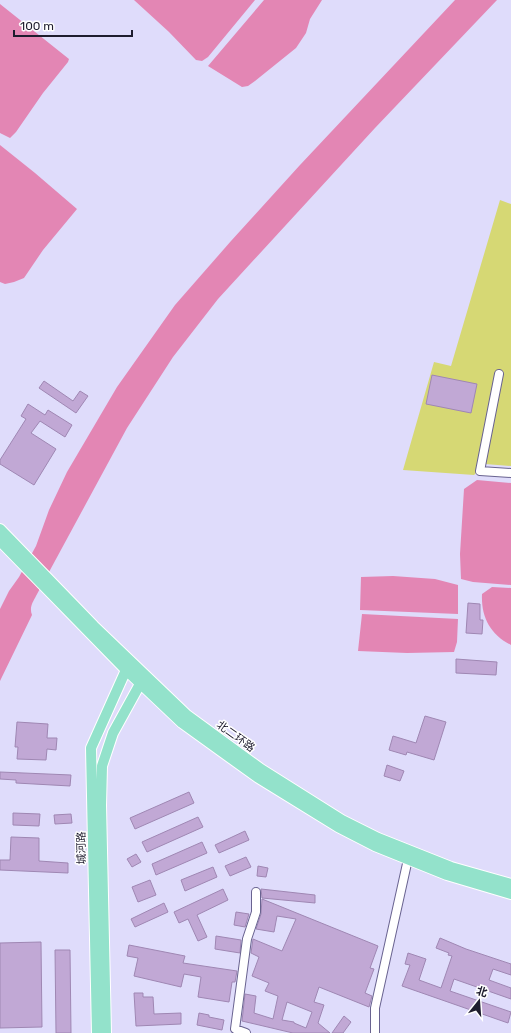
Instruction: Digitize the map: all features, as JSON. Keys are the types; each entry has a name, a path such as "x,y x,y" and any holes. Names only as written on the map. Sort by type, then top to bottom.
{"main road":[{"name":"北二环路","path":"0,529 15,551 140,684 182,722 257,777 338,827 375,846 447,875 511,894"},
{"name":"北二环路","path":"1,544 15,551"},
{"name":"北二环路","path":"51,588 94,626 187,716 261,769 342,820 378,838 451,867 511,884"},
{"name":"城河路","path":"97,1033 91,748 126,670"},
{"name":"城河路","path":"106,1033 101,805 102,766 113,733 140,684"}],"street":[{"path":"499,374 480,471 511,473"},
{"path":"375,1033 375,1008 408,859"},
{"path":"246,1033 235,1028 247,939 256,912 256,892"}],"shaded area":[{"path":"134,0 255,0 208,57 202,61 196,60 169,32"},
{"path":"264,0 322,0 310,19 306,33 296,48 255,81 248,86 242,87 208,66"},
{"path":"455,0 497,0 375,128 218,299 173,357 127,428 36,596 31,607 32,615 0,681 0,609 36,546 49,510 67,472 117,387 175,305 300,165"},
{"path":"0,4 69,59 16,132 10,138 0,133"},
{"path":"0,145 77,209 43,250 24,278 5,284 0,282"},
{"path":"500,200 511,204 511,466 485,464 474,475 403,470 434,362 451,366"},
{"path":"477,480 511,483 511,585 473,582 461,579 460,554 464,489"},
{"path":"393,576 435,579 458,585 458,614 360,610 361,577"},
{"path":"492,587 511,588 511,645 497,636 488,624 485,617 482,594"},
{"path":"362,614 458,619 457,642 454,652 407,653 358,651"}],"building":[{"path":"432,375 477,384 471,413 426,404"},
{"path":"44,381 73,401 80,391 88,396 76,413 39,388"},
{"path":"28,404 45,415 48,410 72,425 65,437 40,421 31,433 56,449 34,485 0,464 0,460 26,419 21,416"},
{"path":"468,603 480,604 480,620 483,620 482,634 466,633"},
{"path":"456,659 497,662 496,675 456,673"},
{"path":"425,716 446,722 434,760 407,752 406,755 389,750 393,736 416,743"},
{"path":"17,722 48,724 47,738 57,738 56,750 47,749 46,760 17,759 18,747 15,747"},
{"path":"387,765 404,771 400,781 384,776"},
{"path":"0,772 71,775 70,786 16,783 16,780 0,779"},
{"path":"189,792 194,803 135,829 130,818"},
{"path":"13,813 40,814 39,826 13,825"},
{"path":"71,814 72,823 55,824 54,815"},
{"path":"198,817 203,827 147,852 142,842"},
{"path":"245,831 249,840 219,853 215,845"},
{"path":"11,837 39,838 39,861 68,863 68,873 0,870 0,860 10,860"},
{"path":"202,842 207,853 156,875 152,864"},
{"path":"136,854 141,862 132,867 127,859"},
{"path":"246,857 251,867 230,876 225,866"},
{"path":"258,866 268,868 266,877 257,876"},
{"path":"213,867 217,877 185,891 181,880"},
{"path":"150,880 156,895 138,902 132,887"},
{"path":"223,889 228,900 197,915 207,937 198,941 188,919 179,923 174,912"},
{"path":"261,889 315,895 315,903 262,898"},
{"path":"262,899 378,946 370,968 374,969 365,993 372,996 369,1007 319,987 314,1002 324,1005 318,1023 330,1033 293,1033 242,1021 245,994 256,996 254,1013 273,1019 278,996 265,991 269,983 252,976 259,957 251,953 253,939 282,951 296,919 277,916 274,932 256,929 261,914","holes":["287,1002 312,1012 306,1028 294,1022 282,1020"]},
{"path":"164,903 168,912 135,927 131,919"},
{"path":"236,912 249,914 245,927 234,925"},
{"path":"216,936 241,940 240,953 215,949"},
{"path":"440,938 466,949 511,964 511,975 493,969 489,980 511,988 511,999 454,979 450,991 511,1012 508,1023 402,986 410,965 405,964 408,953 426,959 419,980 441,988 452,956 448,955 449,953 436,948"},
{"path":"41,942 42,1027 0,1028 0,943"},
{"path":"129,945 185,956 183,963 237,971 235,982 232,982 229,1002 198,997 201,977 184,974 181,987 134,976 138,958 127,956"},
{"path":"55,950 70,950 71,1033 56,1033"},
{"path":"134,993 143,993 143,997 153,997 154,1014 181,1013 181,1024 136,1026"},
{"path":"199,1013 224,1020 222,1030 197,1025"},
{"path":"344,1016 351,1022 343,1033 332,1033"}]}
